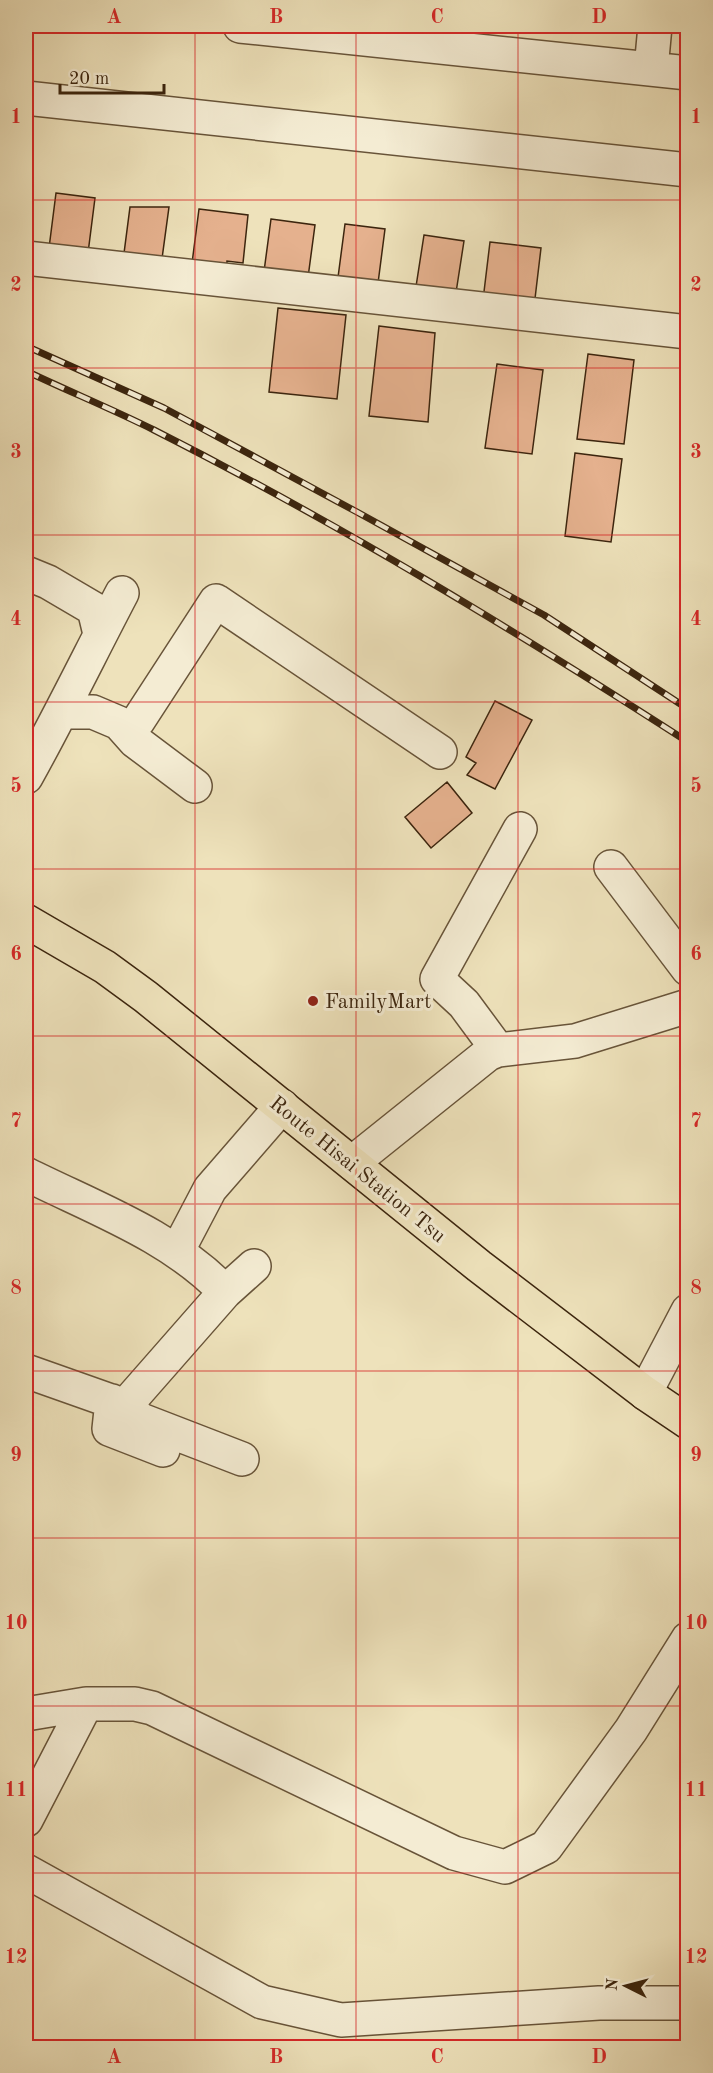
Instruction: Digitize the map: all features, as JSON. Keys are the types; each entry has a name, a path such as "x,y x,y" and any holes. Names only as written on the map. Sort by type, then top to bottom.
{"main road":[{"name":"Route Hisai Station Tsu","path":"26,921 105,967 282,1106 479,1266 645,1393 687,1422"}],"street":[{"path":"240,26 687,73"},
{"path":"651,69 655,26"},
{"path":"26,98 687,170"},
{"path":"26,258 687,332"},
{"path":"26,573 48,582 94,609 100,634"},
{"path":"26,777 62,712 73,684 122,593"},
{"path":"126,730 138,721 216,601 440,752"},
{"path":"62,712 93,712 119,723 135,741 195,786"},
{"path":"498,1050 464,1004 437,979 520,829"},
{"path":"611,867 687,969"},
{"path":"352,1163 488,1054 498,1050 575,1041 687,1006"},
{"path":"178,1250 210,1189 282,1106"},
{"path":"26,1174 178,1250 203,1269 225,1292"},
{"path":"202,1466 109,1429 118,1404 225,1292 254,1266"},
{"path":"645,1393 687,1311"},
{"path":"26,1371 118,1404 141,1420 242,1459"},
{"path":"26,1714 86,1704 135,1704 152,1708 454,1853 505,1867 546,1847 631,1730 687,1639"},
{"path":"26,1820 86,1704"},
{"path":"26,1870 262,2002 304,2013 340,2020 386,2019 599,2003 687,2003"}],"building":[{"path":"56,193 95,198 88,253 49,248"},
{"path":"130,207 169,207 161,266 123,261"},
{"path":"199,209 248,215 243,263 227,261 226,276 191,271"},
{"path":"271,219 315,225 307,285 263,279"},
{"path":"345,224 385,229 377,291 337,285"},
{"path":"424,235 464,241 455,299 415,293"},
{"path":"490,242 541,248 534,307 483,300"},
{"path":"278,308 346,315 337,399 269,392"},
{"path":"379,326 435,333 428,422 369,416"},
{"path":"588,354 634,360 624,444 577,439"},
{"path":"497,364 543,370 532,454 485,448"},
{"path":"575,453 622,459 611,542 565,536"},
{"path":"495,701 532,720 495,789 467,775 476,763 466,757"},
{"path":"447,782 472,813 431,848 405,817"}],"railway":[{"path":"26,346 164,408 357,512 544,615 688,709"},
{"path":"26,371 154,430 291,502 425,579 688,742"}],"place":[{"name":"FamilyMart","path":"313,1001"}]}
